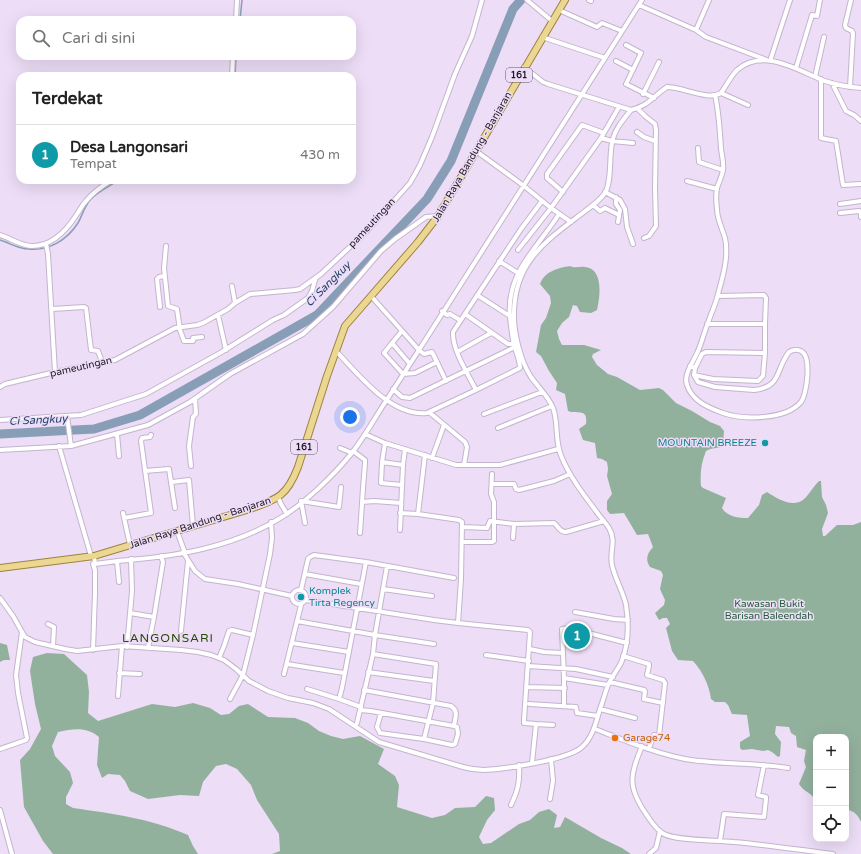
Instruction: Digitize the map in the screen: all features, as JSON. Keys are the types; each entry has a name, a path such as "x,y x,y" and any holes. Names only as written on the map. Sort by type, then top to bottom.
{"main road":[{"name":"Jalan Raya Bandung - Banjaran","path":"0,568 93,556 250,509 278,497 287,489 292,480 345,326 418,242 438,216 564,0"}],"street":[{"path":"236,16 237,0"},
{"name":"pameutingan","path":"0,387 6,384 55,372 115,360 180,327 197,325 218,315 250,294 300,289 315,279 367,231 410,183 420,165 432,137 455,74 472,36 482,0"},
{"path":"528,0 552,21"},
{"path":"95,564 185,553 241,537 287,514 327,480 352,452 365,434 442,311 524,186 642,0"},
{"path":"696,30 710,0"},
{"path":"769,61 790,0"},
{"path":"796,68 812,15 817,16 820,0"},
{"path":"850,87 853,33 846,28 845,25 851,0"},
{"path":"639,5 696,30 706,37 769,61"},
{"path":"559,10 597,27 602,23 622,31"},
{"path":"815,77 824,36"},
{"path":"542,37 606,58"},
{"path":"626,45 642,53 626,84 643,94 654,98"},
{"path":"232,72 233,60"},
{"path":"616,61 633,70"},
{"path":"643,94 659,62"},
{"path":"524,67 543,82 631,110 654,98 667,87 708,95 721,93 736,71 745,65 757,62 777,62 832,83 861,88"},
{"path":"821,79 821,138 835,140 837,142 843,185 861,184"},
{"path":"832,83 846,111 861,121"},
{"path":"721,93 748,105"},
{"path":"692,367 698,382 707,385 760,389 767,387 774,382 782,362 789,352 798,350 804,354 808,373 804,397 800,403 788,412 779,415 758,417 731,416 709,408 693,396 686,384 686,378 699,351 707,324 718,296 725,265 725,237 720,225 717,209 717,189 723,170 719,114 715,95"},
{"path":"518,250 563,192 601,138 619,107"},
{"path":"637,108 655,124 656,130 654,188 656,226 649,236 644,238"},
{"path":"0,598 14,616 22,632 26,637 35,642 77,651 124,646 198,652 219,658 231,664 256,685 288,698 324,706 373,739 384,744 463,767 488,770 520,765 573,753 582,748 594,729 609,684 623,656 627,643 628,620 622,592 612,562 613,539 610,530 570,474 558,449 552,406 526,369 513,319 515,293 519,279 526,266 549,239 593,205 605,192 608,181 612,141 623,120 631,110"},
{"path":"563,192 548,178 547,174 582,125 604,133"},
{"path":"637,132 644,137 655,141"},
{"path":"601,138 612,141 633,143"},
{"path":"698,148 699,162 723,170"},
{"path":"476,151 571,222"},
{"path":"686,181 717,189"},
{"path":"0,235 26,246 46,247 70,224 84,203 107,184"},
{"path":"605,192 620,200 625,209 627,227 633,244"},
{"path":"616,197 616,204 620,208 618,222"},
{"path":"476,390 457,352 452,338 453,332 499,261 542,201"},
{"path":"840,204 861,201"},
{"path":"593,205 598,211 605,208 619,215"},
{"path":"840,214 859,211 861,217"},
{"path":"336,351 386,401 398,408 419,413 429,412 520,368 514,346 510,316 511,294 518,273 559,214"},
{"path":"0,450 71,444 117,434 148,425 195,398 230,374 303,334 333,307 381,251 426,217 438,216"},
{"path":"166,246 164,276 167,305 169,307 176,307 177,309 184,341 193,341 193,338 202,336"},
{"path":"46,247 52,309 55,372"},
{"path":"499,261 518,273"},
{"path":"160,307 157,279 164,276"},
{"path":"0,420 81,415 146,394 226,350 273,320 284,315 308,298 312,292 315,279"},
{"path":"232,286 235,303"},
{"path":"477,295 510,316"},
{"path":"694,375 713,379 758,381 763,376 766,353 766,298 764,295 718,296"},
{"path":"371,296 419,350 424,354 432,352 446,381"},
{"path":"52,309 86,308 91,350 98,351 102,362"},
{"path":"442,311 447,315 450,314 460,320"},
{"path":"465,314 508,344 514,346"},
{"path":"218,315 226,350"},
{"path":"707,324 765,324"},
{"path":"402,331 384,353 403,374"},
{"path":"457,352 491,332"},
{"path":"392,343 410,364"},
{"path":"394,389 402,397 406,398 446,381 514,346"},
{"path":"692,367 702,354 706,352 766,353"},
{"path":"403,374 415,373 438,362"},
{"path":"484,414 542,392"},
{"path":"191,466 189,446 193,417 196,414 195,398"},
{"path":"498,428 552,406"},
{"path":"429,412 466,444 467,447 464,465"},
{"path":"68,417 71,444"},
{"path":"432,458 444,425"},
{"path":"117,434 119,456"},
{"path":"365,434 385,443 450,464 500,465 558,449"},
{"path":"124,518 151,513 141,439 150,437 151,435"},
{"path":"385,443 381,483 402,484"},
{"path":"59,446 95,564 93,564 95,570 96,594 93,650"},
{"path":"340,448 352,452 365,461 360,533"},
{"path":"400,530 405,449"},
{"path":"418,514 425,455"},
{"path":"382,462 403,464"},
{"path":"146,471 169,469 175,508"},
{"path":"463,542 493,542 494,502 492,494 492,474"},
{"path":"492,484 514,484 516,489 519,490 554,481 570,474"},
{"path":"172,482 189,480 193,526"},
{"path":"302,502 301,501 339,507 341,487"},
{"path":"278,497 287,514"},
{"path":"362,502 374,501 401,503"},
{"path":"302,502 305,523"},
{"path":"123,513 130,545"},
{"path":"400,513 418,514 459,520 462,522 463,542 458,623"},
{"path":"463,527 487,528 489,521 514,524 554,523 558,530 566,532 604,521"},
{"path":"230,699 243,675 253,635 270,554 272,522"},
{"path":"513,538 514,524"},
{"path":"177,531 185,553 183,552 188,561 199,575 205,579 292,596"},
{"path":"301,590 308,559 314,555 366,562 454,578"},
{"path":"148,648 163,556"},
{"path":"118,696 119,673 130,613 132,559"},
{"path":"118,561 119,582"},
{"path":"181,631 188,561"},
{"path":"339,699 366,562"},
{"path":"357,723 373,654 387,566"},
{"path":"305,574 361,584"},
{"path":"384,588 432,596"},
{"path":"292,596 294,592 301,590"},
{"path":"301,590 305,593 306,600"},
{"path":"292,596 296,604 301,604"},
{"path":"284,674 301,604 306,600 458,623 528,630 531,633 524,722 527,724 553,725"},
{"path":"576,612 628,620"},
{"path":"130,613 154,616"},
{"path":"297,621 434,644"},
{"path":"48,624 54,627 53,646"},
{"path":"564,706 565,688 562,631 564,628 627,643"},
{"path":"219,658 228,631 237,631 253,635"},
{"path":"0,749 10,744 26,740 28,737 18,693 16,675 22,632"},
{"path":"292,643 348,652"},
{"path":"530,649 563,654"},
{"path":"373,654 436,664 432,703 424,739"},
{"path":"486,655 528,661"},
{"path":"623,656 648,664 650,666 648,675 664,681 659,736 654,735 649,748"},
{"path":"287,664 344,673"},
{"path":"528,666 563,668 613,676"},
{"path":"584,680 585,671"},
{"path":"368,672 434,681"},
{"path":"119,673 140,674"},
{"path":"564,678 644,690 644,698 663,703"},
{"path":"526,687 565,688"},
{"path":"307,689 339,699 360,708 454,726 457,727 458,734 454,745 380,733 377,727 381,713"},
{"path":"364,690 451,706 455,710 456,714 454,726"},
{"path":"529,704 576,707 577,713 598,716"},
{"path":"600,709 635,718"},
{"path":"532,763 536,724"},
{"path":"594,729 684,759 788,768"},
{"path":"642,746 634,766 632,785 634,793 642,807 660,831 666,835 833,854"},
{"path":"550,799 553,780 551,759"},
{"path":"511,805 518,788 520,765"},
{"path":"720,841 724,814 764,817 766,797 758,795 764,765"},
{"path":"0,810 12,854"},
{"path":"649,854 656,848 660,831"}],"green space":[{"name":"Kawasan Bukit Barisan Baleendah","path":"570,266 591,269 598,278 600,291 597,310 591,313 580,312 577,306 573,305 569,317 562,323 557,331 562,345 584,345 601,350 593,354 592,357 597,365 608,374 617,377 640,390 659,388 676,403 720,426 724,431 722,447 710,449 706,451 704,455 701,473 701,486 726,498 722,508 724,511 734,516 748,518 759,505 762,495 767,492 787,502 798,502 803,500 819,481 821,481 822,497 828,513 822,529 823,536 825,536 837,525 853,525 861,522 861,822 855,813 849,811 849,734 813,734 813,797 799,784 806,767 804,761 806,750 797,747 796,736 791,733 789,727 776,726 775,734 781,742 780,756 778,757 768,750 742,750 740,748 740,742 750,736 747,715 732,714 725,702 715,702 711,699 705,679 697,665 693,661 678,660 672,651 666,628 670,624 667,618 659,620 655,613 664,605 665,600 660,589 663,575 661,571 650,567 648,564 647,557 653,547 648,534 637,535 624,513 610,514 607,510 607,501 612,494 607,476 607,462 597,458 595,443 583,440 579,429 586,424 584,413 568,411 565,394 556,390 557,383 541,356 536,352 541,325 546,318 551,303 550,296 540,284 545,276 557,269"},
{"path":"0,643 7,645 10,660 0,662"},
{"path":"47,653 64,654 87,675 89,692 88,713 98,721 152,704 175,707 193,703 210,708 221,715 229,714 239,706 248,704 268,717 295,718 308,723 319,731 331,736 343,739 360,736 384,749 378,764 395,776 399,785 397,807 432,818 445,815 455,808 475,807 486,796 494,798 495,810 487,820 479,837 483,844 491,843 519,824 530,820 539,812 549,809 557,815 554,828 560,827 565,817 631,854 272,854 280,851 279,834 257,800 251,785 237,769 226,764 216,766 203,782 199,796 180,795 148,799 130,791 120,775 108,774 102,778 97,765 99,737 89,731 79,729 58,732 52,746 55,756 70,772 73,783 66,797 66,804 73,808 131,817 174,829 188,835 198,854 53,854 43,841 24,807 20,760 30,749 41,729 35,704 30,671 33,657"}],"waterway":[{"path":"240,16 242,0"},
{"name":"Ci Sangkuy","path":"0,434 94,429 140,415 317,315 427,199 451,161 513,9 521,0"},
{"path":"235,72 236,60"},
{"path":"0,240 25,249 44,248 57,243 69,235 74,229 91,199 112,184"}],"place":[{"name":"MOUNTAIN BREEZE","path":"765,443"},
{"name":"Komplek Tirta Regency","path":"301,597"},
{"name":"Desa Langonsari","path":"577,636"},
{"name":"Garage74","path":"615,738"}],"district":[{"name":"LANGONSARI","path":"168,638"}]}
